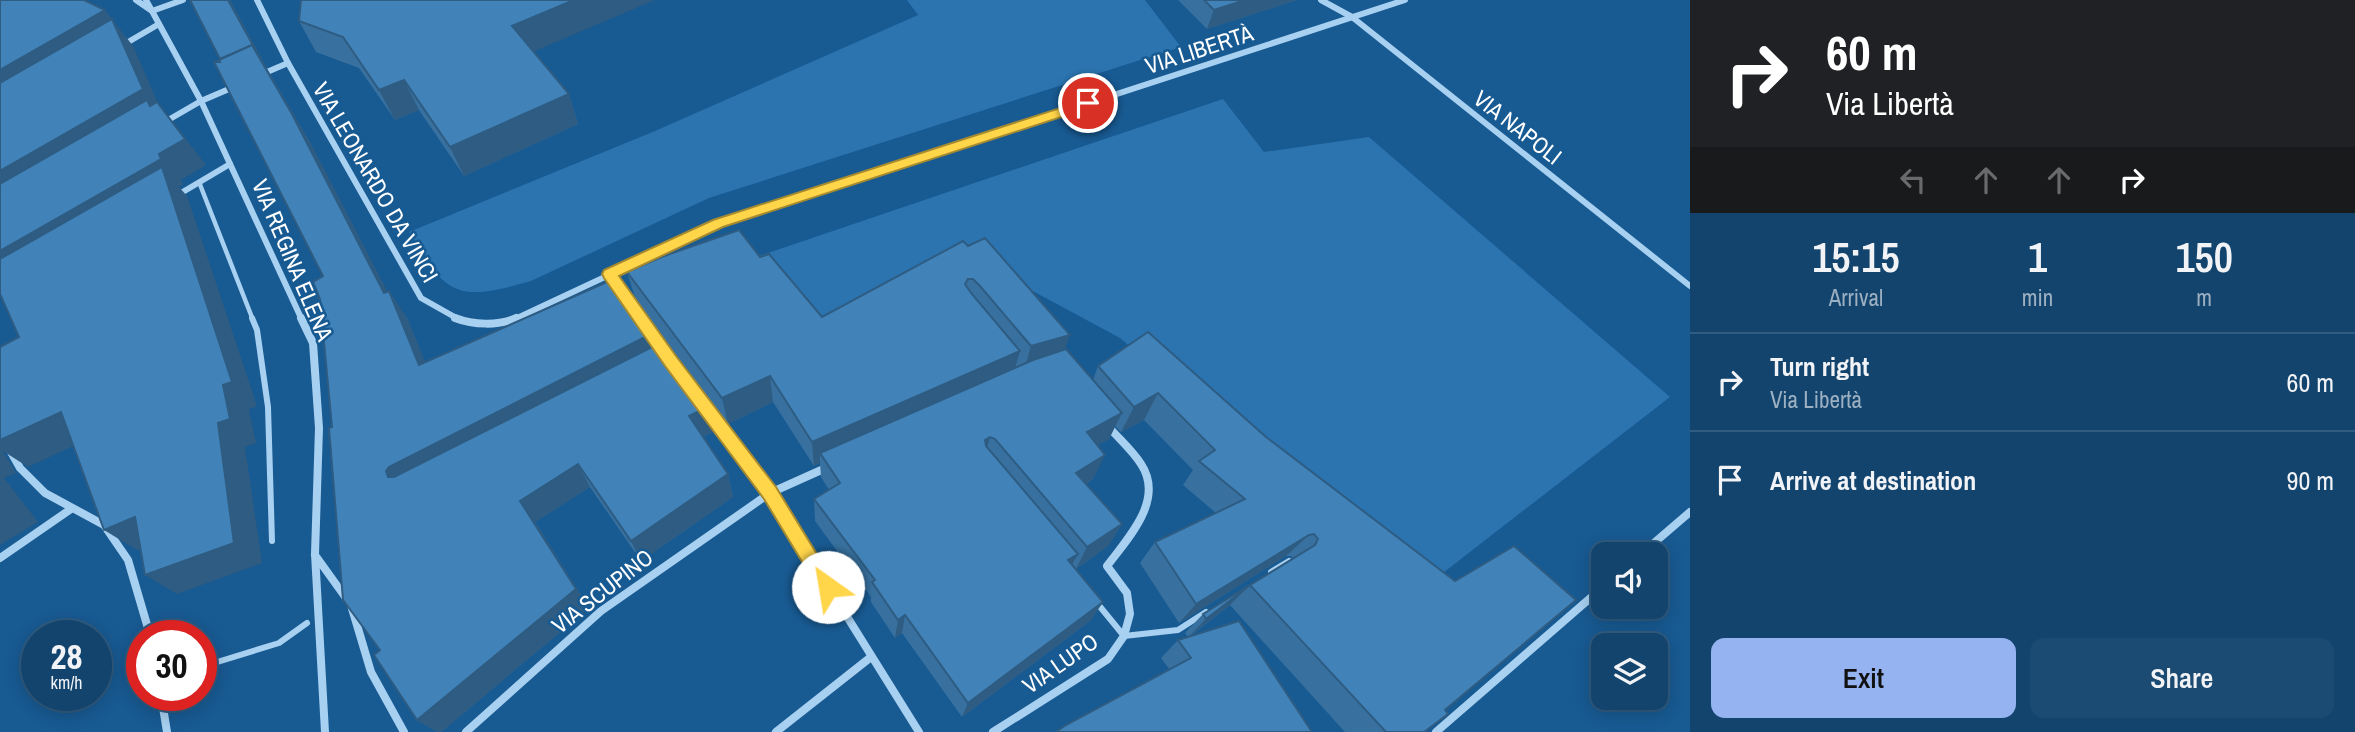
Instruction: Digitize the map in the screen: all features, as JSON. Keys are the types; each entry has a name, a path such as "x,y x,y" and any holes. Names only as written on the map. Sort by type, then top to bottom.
{"street":[{"name":"VIA REGINA ELENA","path":"136,0 152,11 201,101 313,343 319,428 315,554 325,732"},
{"path":"146,0 152,11 183,0"},
{"name":"VIA LEONARDO DA VINCI","path":"257,0 288,63 421,298 470,325 508,322"},
{"name":"VIA NAPOLI","path":"1321,0 1352,18 1690,286"},
{"name":"VIA LIBERTÀ","path":"508,322 718,224 1405,0"},
{"path":"114,51 159,24"},
{"path":"251,79 288,63"},
{"path":"153,129 201,101 238,85"},
{"path":"164,203 230,164"},
{"path":"610,274 617,285"},
{"path":"704,405 770,493 919,732"},
{"name":"VIA LUPO","path":"993,732 1108,659 1124,636 1130,614 1127,593 1107,566 1138,522 1150,489 1146,473 1102,419"},
{"path":"7,445 20,468 45,493 104,525 128,560 146,620"},
{"name":"VIA SCUPINO","path":"466,732 601,611 770,493 833,465"},
{"path":"0,558 71,509"},
{"path":"1655,542 1690,512"},
{"path":"315,554 351,605 371,672 404,732"},
{"path":"1436,732 1591,597"},
{"path":"776,732 871,657"},
{"path":"164,711 167,732"}],"lane":[{"path":"200,182 257,330 268,407 272,541"},
{"path":"1267,575 1289,561"},
{"path":"1089,594 1124,636 1178,630 1211,609"},
{"path":"217,662 279,643 307,623"}],"shaded area":[{"path":"907,0 1145,0 1181,47 709,198 531,281 506,288 470,292 456,289 433,270 409,232 655,131 918,15"},
{"path":"1223,99 1264,152 1369,137 1670,397 1421,590 1120,338 951,247 820,324 759,256"}],"building":[{"path":"0,0 84,0 105,10 0,70"},
{"path":"190,0 228,0 254,47 252,45 220,59"},
{"path":"301,0 574,0 512,26 569,94 450,147 404,80 379,90 343,37 299,21"},
{"path":"1204,0 1245,0 1214,10"},
{"path":"112,19 143,89 0,171 0,83"},
{"path":"252,45 292,114 384,293 389,291 419,365 616,278 655,332 389,467 386,471 388,477 394,477 662,342 710,406 689,416 728,474 631,541 578,464 520,501 576,589 417,720 374,655 380,650 343,600 329,428 332,427 320,299 313,282 323,276 214,62 220,62 219,60"},
{"path":"147,100 150,106 157,102 185,139 159,154 161,159 0,251 0,184"},
{"path":"162,167 232,382 223,385 230,419 218,423 234,543 145,575 135,517 104,530 61,412 0,440 0,347 19,337 0,294 0,259"},
{"path":"739,230 760,257 769,254 822,317 963,241 968,246 985,238 1070,335 1031,346 980,286 973,279 968,279 965,284 971,293 1020,351 812,442 770,376 722,398 627,272"},
{"path":"1148,332 1266,437 1455,581 1514,546 1576,600 1445,710 1448,714 1424,732 1386,732 1250,585 1315,545 1318,539 1314,534 1196,604 1155,542 1245,499 1199,461 1215,450 1158,393 1134,407 1098,366"},
{"path":"1066,349 1122,413 1087,432 1105,455 1076,473 1122,524 1087,547 995,439 990,437 985,440 986,446 1078,554 1068,560 1103,602 968,703 905,615 898,620 872,582 875,580 814,499 840,483 820,453 1033,360"},
{"path":"1250,585 1206,619 1203,614"},
{"path":"1239,621 1312,732 1056,732 1191,658 1178,640"}],"route":[{"path":"828,587 770,493 610,274 718,224 1088,103"}]}
